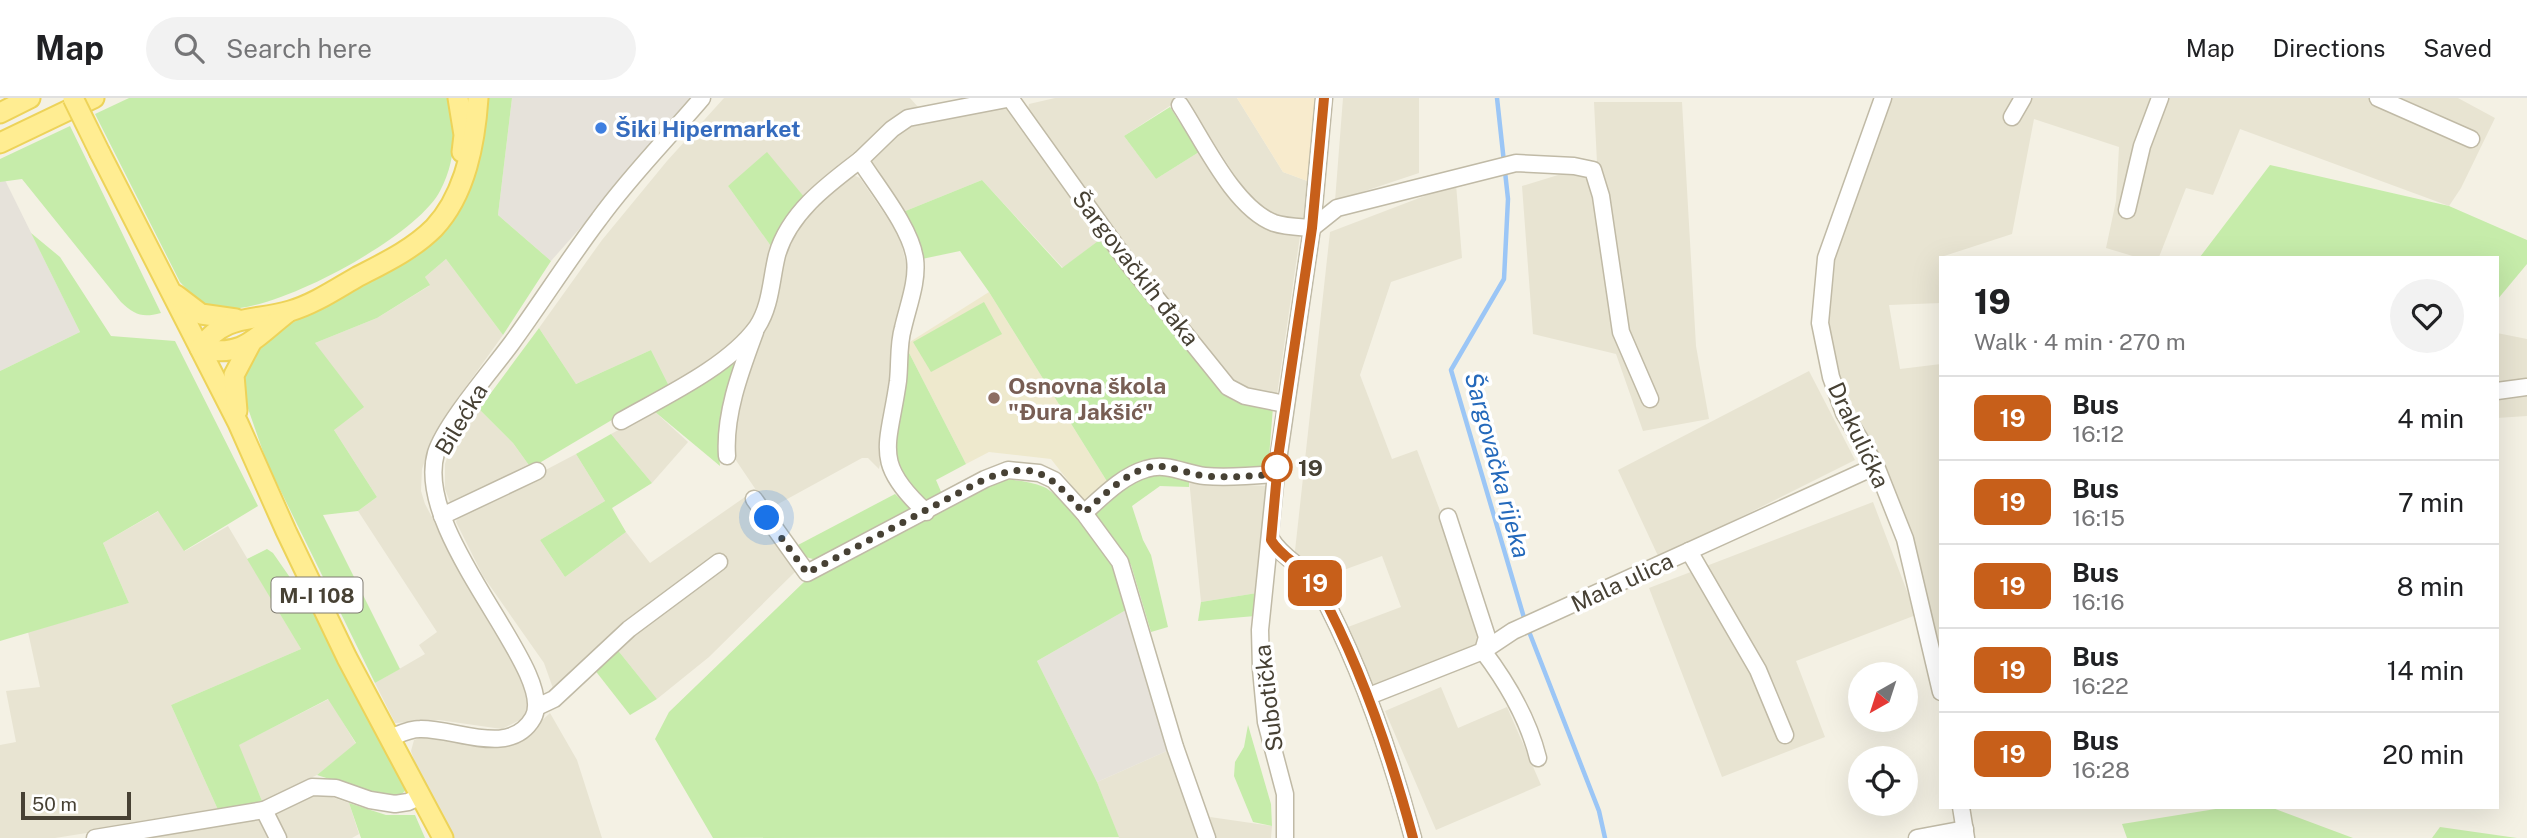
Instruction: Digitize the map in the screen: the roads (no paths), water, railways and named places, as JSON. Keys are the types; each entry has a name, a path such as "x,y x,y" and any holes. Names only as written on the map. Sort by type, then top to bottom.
{"main road":[{"path":"4,111 30,98"},
{"name":"M-I 108","path":"73,98 238,423 286,531 443,838"},
{"path":"0,143 94,98"},
{"path":"457,189 464,135 458,98"},
{"path":"291,311 252,341 229,353 200,348 212,333 226,324 291,311 319,299 396,257 433,228 449,208 457,189 475,136 478,98"},
{"path":"169,289 201,314 241,320"},
{"path":"238,423 234,375 252,341"}],"street":[{"name":"Bilećka","path":"537,707 533,683 468,573 442,516 433,481 436,453 446,433 600,217 702,98"},
{"name":"Šargovačkih đaka","path":"727,456 727,434 738,378 769,297 779,249 793,224 818,192 908,118 1011,98 1128,263 1184,329 1221,379 1235,393 1285,404"},
{"name":"Subotička","path":"1285,838 1284,794 1266,722 1261,669 1261,630 1276,474 1312,228 1324,98"},
{"name":"Drakulićka","path":"1883,98 1826,258 1820,323 1831,377 1844,413 1876,466 1905,538 1939,683"},
{"path":"2012,117 2023,98"},
{"path":"2127,210 2142,146 2160,98"},
{"path":"2378,98 2471,139"},
{"path":"1180,105 1238,196 1274,223 1312,228 1336,208 1378,200 1516,163 1574,166 1593,170 1601,196 1621,332 1650,399"},
{"path":"860,160 897,219 914,255 915,275 900,337 888,455 897,483 926,512"},
{"name":"Šargovačkih đaka","path":"621,421 711,368 757,326"},
{"path":"2499,391 2527,387"},
{"name":"Mala ulica","path":"1369,696 1483,651 1513,631 1876,466"},
{"path":"1084,513 1119,483 1147,468 1174,467 1200,475 1231,478 1276,474"},
{"path":"754,499 807,573 985,479 1008,470 1039,473 1054,480 1084,513 1120,562 1175,747 1207,838"},
{"path":"442,516 537,471"},
{"path":"1448,517 1487,637 1483,651 1507,683 1533,738 1538,758"},
{"path":"1271,540 1278,551 1317,586 1369,696 1413,838"},
{"path":"1689,551 1758,670 1785,735"},
{"path":"390,738 417,729 439,729 484,738 510,737 523,730 533,719 537,707 554,699 629,629 719,562"},
{"path":"95,838 264,810 312,787 336,788 370,800 395,804 421,796"},
{"path":"1917,838 1965,834 1961,809"},
{"path":"264,810 278,838"}],"waterway":[{"name":"Šargovačka rijeka","path":"1497,98 1508,199 1504,279 1451,370 1525,621"},
{"name":"Šargovačka rijeka","path":"1528,629 1599,811 1605,838"}],"place":[{"name":"Šiki Hipermarket","path":"601,128"},
{"name":"Osnovna škola \"Đura Jakšić\"","path":"994,398"},
{"name":"19","path":"1277,467"}]}
